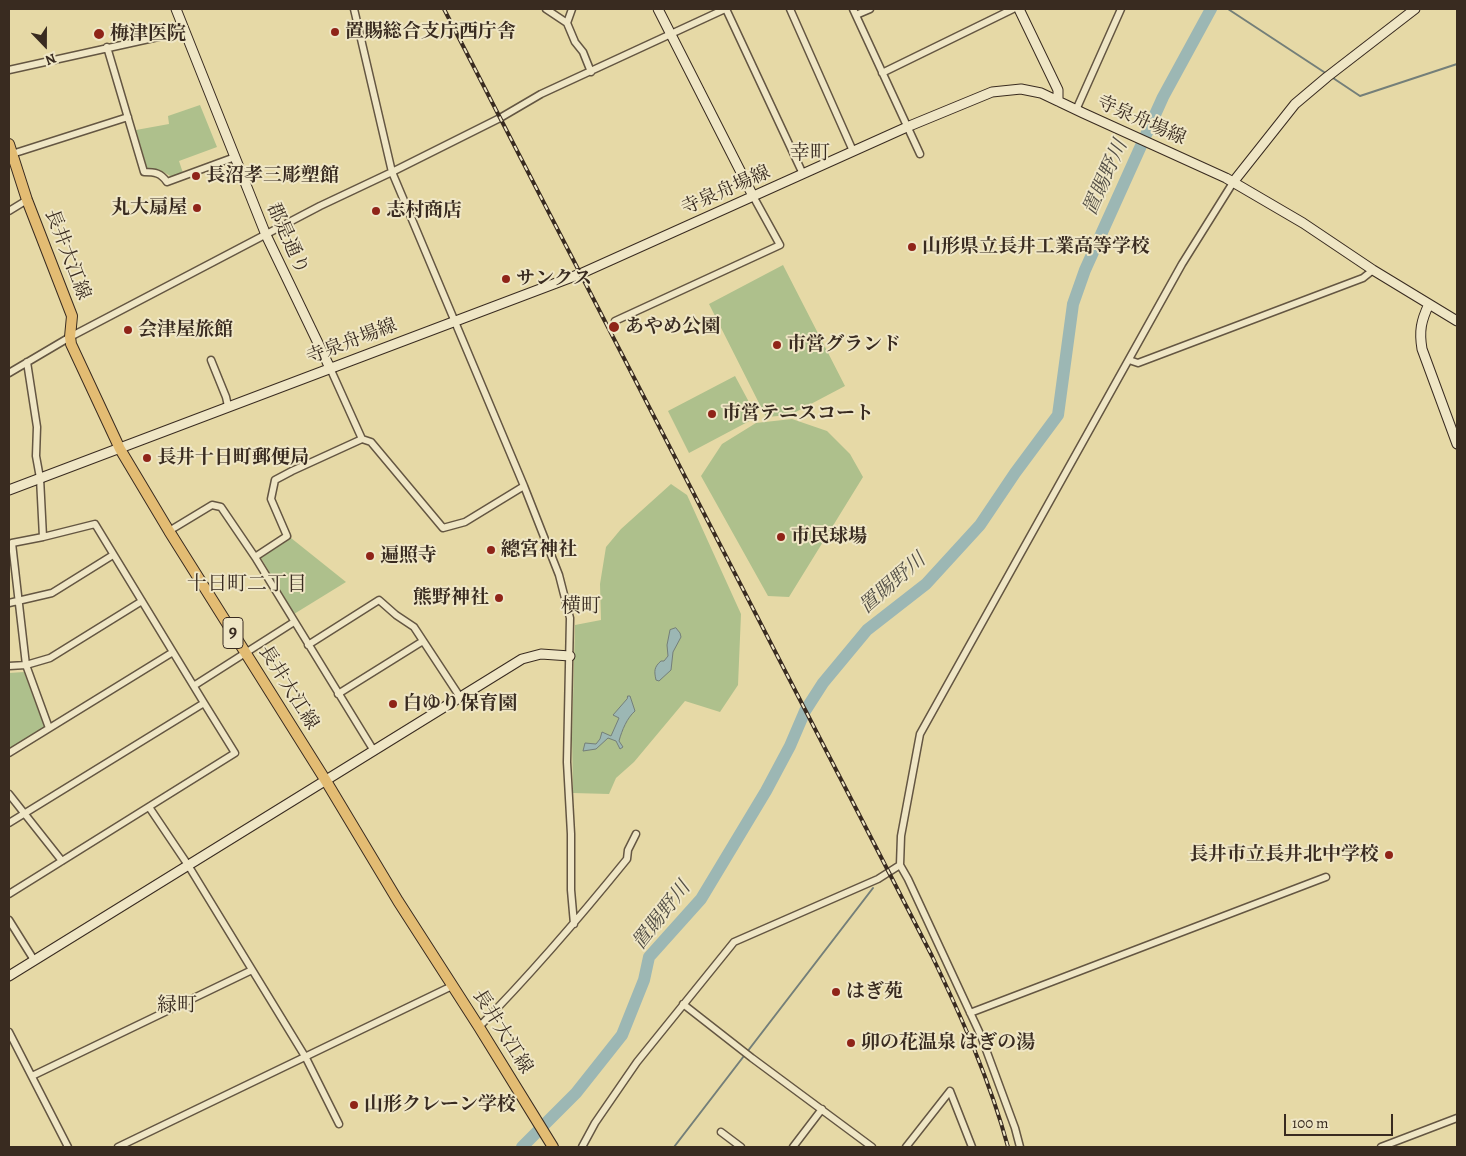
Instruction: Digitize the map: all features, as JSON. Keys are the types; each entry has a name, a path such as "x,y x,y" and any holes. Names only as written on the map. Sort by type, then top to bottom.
{"main road":[{"name":"長井大江線","path":"10,149 27,200 72,316 71,344 120,449 169,531 553,1147"}],"street":[{"name":"郡是通り","path":"176,9 266,235 330,368"},
{"path":"354,9 392,172 524,486 559,575 570,618 567,762 572,834 571,890 574,924"},
{"path":"546,9 567,23 575,42 583,52 591,72"},
{"path":"567,23 572,9"},
{"path":"615,321 780,245 658,9"},
{"path":"9,374 70,336 320,206 500,118 541,94 726,9 803,174"},
{"path":"790,9 853,151"},
{"path":"870,9 854,12 920,154"},
{"path":"882,73 1013,9"},
{"path":"1020,9 1058,90 1058,101"},
{"path":"1080,112 1121,9"},
{"path":"1020,1147 1015,1128 981,1036 913,888 900,865 901,836 920,734 1230,180 1296,104 1326,77 1415,9"},
{"path":"9,70 185,30"},
{"path":"107,47 144,172 154,172 163,176 167,182 235,157"},
{"name":"寺泉舟場線","path":"9,490 580,274 907,127 992,92 1021,89 1041,93 1230,180 1303,222 1373,270 1457,321"},
{"path":"10,149 128,117"},
{"path":"9,210 27,200"},
{"path":"1129,360 1138,363 1363,278 1373,270"},
{"path":"1429,304 1422,319 1420,337 1422,349 1457,444"},
{"path":"211,360 228,406"},
{"path":"27,362 38,427 36,456 40,478 43,537"},
{"path":"330,368 362,439"},
{"path":"255,557 287,536 271,499 275,480 362,439 371,442 443,528 466,522 524,486"},
{"path":"169,531 212,505 221,507 255,557 374,752"},
{"path":"9,894 235,753 95,524 11,543 26,665 49,728"},
{"path":"9,603 52,593 113,556"},
{"path":"308,645 379,600 396,615 414,626 460,697"},
{"path":"9,666 26,665 50,658 142,601"},
{"path":"195,685 294,622"},
{"path":"338,694 423,640"},
{"path":"9,753 173,652"},
{"path":"9,976 522,659 541,654 570,656"},
{"path":"9,823 204,703"},
{"path":"9,794 62,861"},
{"path":"149,807 188,865 306,1058 339,1124"},
{"path":"479,1027 522,983 574,924 627,859 628,850 636,834"},
{"path":"582,1147 595,1123 637,1062 734,942 878,879 900,865"},
{"path":"970,1013 1326,877"},
{"path":"9,920 34,960"},
{"path":"32,1076 252,970"},
{"path":"118,1147 452,986"},
{"path":"684,1004 752,1058 872,1147"},
{"path":"9,1032 68,1147"},
{"path":"906,1147 950,1091 972,1147"},
{"path":"793,1147 822,1109"},
{"path":"1381,1147 1457,1118"},
{"path":"721,1132 741,1147"}],"green space":[{"path":"200,105 217,147 179,161 183,173 172,177 160,170 147,168 136,130 169,124 168,116"},
{"name":"市営グランド","path":"783,265 845,386 790,415 766,417 709,304"},
{"name":"市営テニスコート","path":"735,376 757,417 689,453 668,411"},
{"name":"市民球場","path":"792,419 827,431 850,454 863,477 789,597 768,596 701,476 722,444 756,423"},
{"path":"671,484 687,495 741,614 738,685 720,712 685,701 634,762 616,778 609,794 573,793 572,738 575,625 601,620 600,584 606,547 621,529"},
{"path":"291,538 346,582 294,614 261,558"},
{"path":"24,672 45,729 9,751 9,673"}],"water":[{"path":"676,628 681,637 673,652 671,670 659,681 656,680 655,672 657,665 668,656 667,645 670,630"},
{"path":"630,696 635,711 627,721 620,737 619,741 623,747 620,749 616,741 608,738 596,749 583,751 585,743 596,744 602,732 611,736 619,718 613,715"}],"waterway":[{"name":"置賜野川","path":"522,1147 576,1093 622,1035 644,980 649,957 701,899 766,791 790,746 805,711 823,683 867,630 926,584 980,525 1015,473 1058,415 1073,304 1085,270 1163,97 1211,9"},
{"path":"1228,9 1327,74"},
{"path":"1333,78 1360,96 1457,64"},
{"path":"674,1147 873,888"}],"railway":[{"path":"444,9 932,956 974,1050 993,1098 1008,1147"}],"place":[{"name":"置賜総合支庁西庁舎","path":"335,32"},
{"name":"梅津医院","path":"99,34"},
{"name":"長沼孝三彫塑館","path":"196,176"},
{"name":"丸大扇屋","path":"197,208"},
{"name":"志村商店","path":"376,211"},
{"name":"山形県立長井工業高等学校","path":"912,247"},
{"name":"サンクス","path":"506,279"},
{"name":"あやめ公園","path":"614,327"},
{"name":"会津屋旅館","path":"128,330"},
{"name":"市営グランド","path":"777,345"},
{"name":"市営テニスコート","path":"712,414"},
{"name":"長井十日町郵便局","path":"147,458"},
{"name":"市民球場","path":"781,537"},
{"name":"總宮神社","path":"491,550"},
{"name":"遍照寺","path":"370,556"},
{"name":"熊野神社","path":"499,598"},
{"name":"白ゆり保育園","path":"393,704"},
{"name":"長井市立長井北中学校","path":"1389,855"},
{"name":"はぎ苑","path":"836,992"},
{"name":"卯の花温泉 はぎの湯","path":"851,1043"},
{"name":"山形クレーン学校","path":"354,1105"}],"district":[{"name":"幸町","path":"810,154"},
{"name":"十日町二丁目","path":"247,585"},
{"name":"横町","path":"581,607"},
{"name":"緑町","path":"177,1006"}]}
